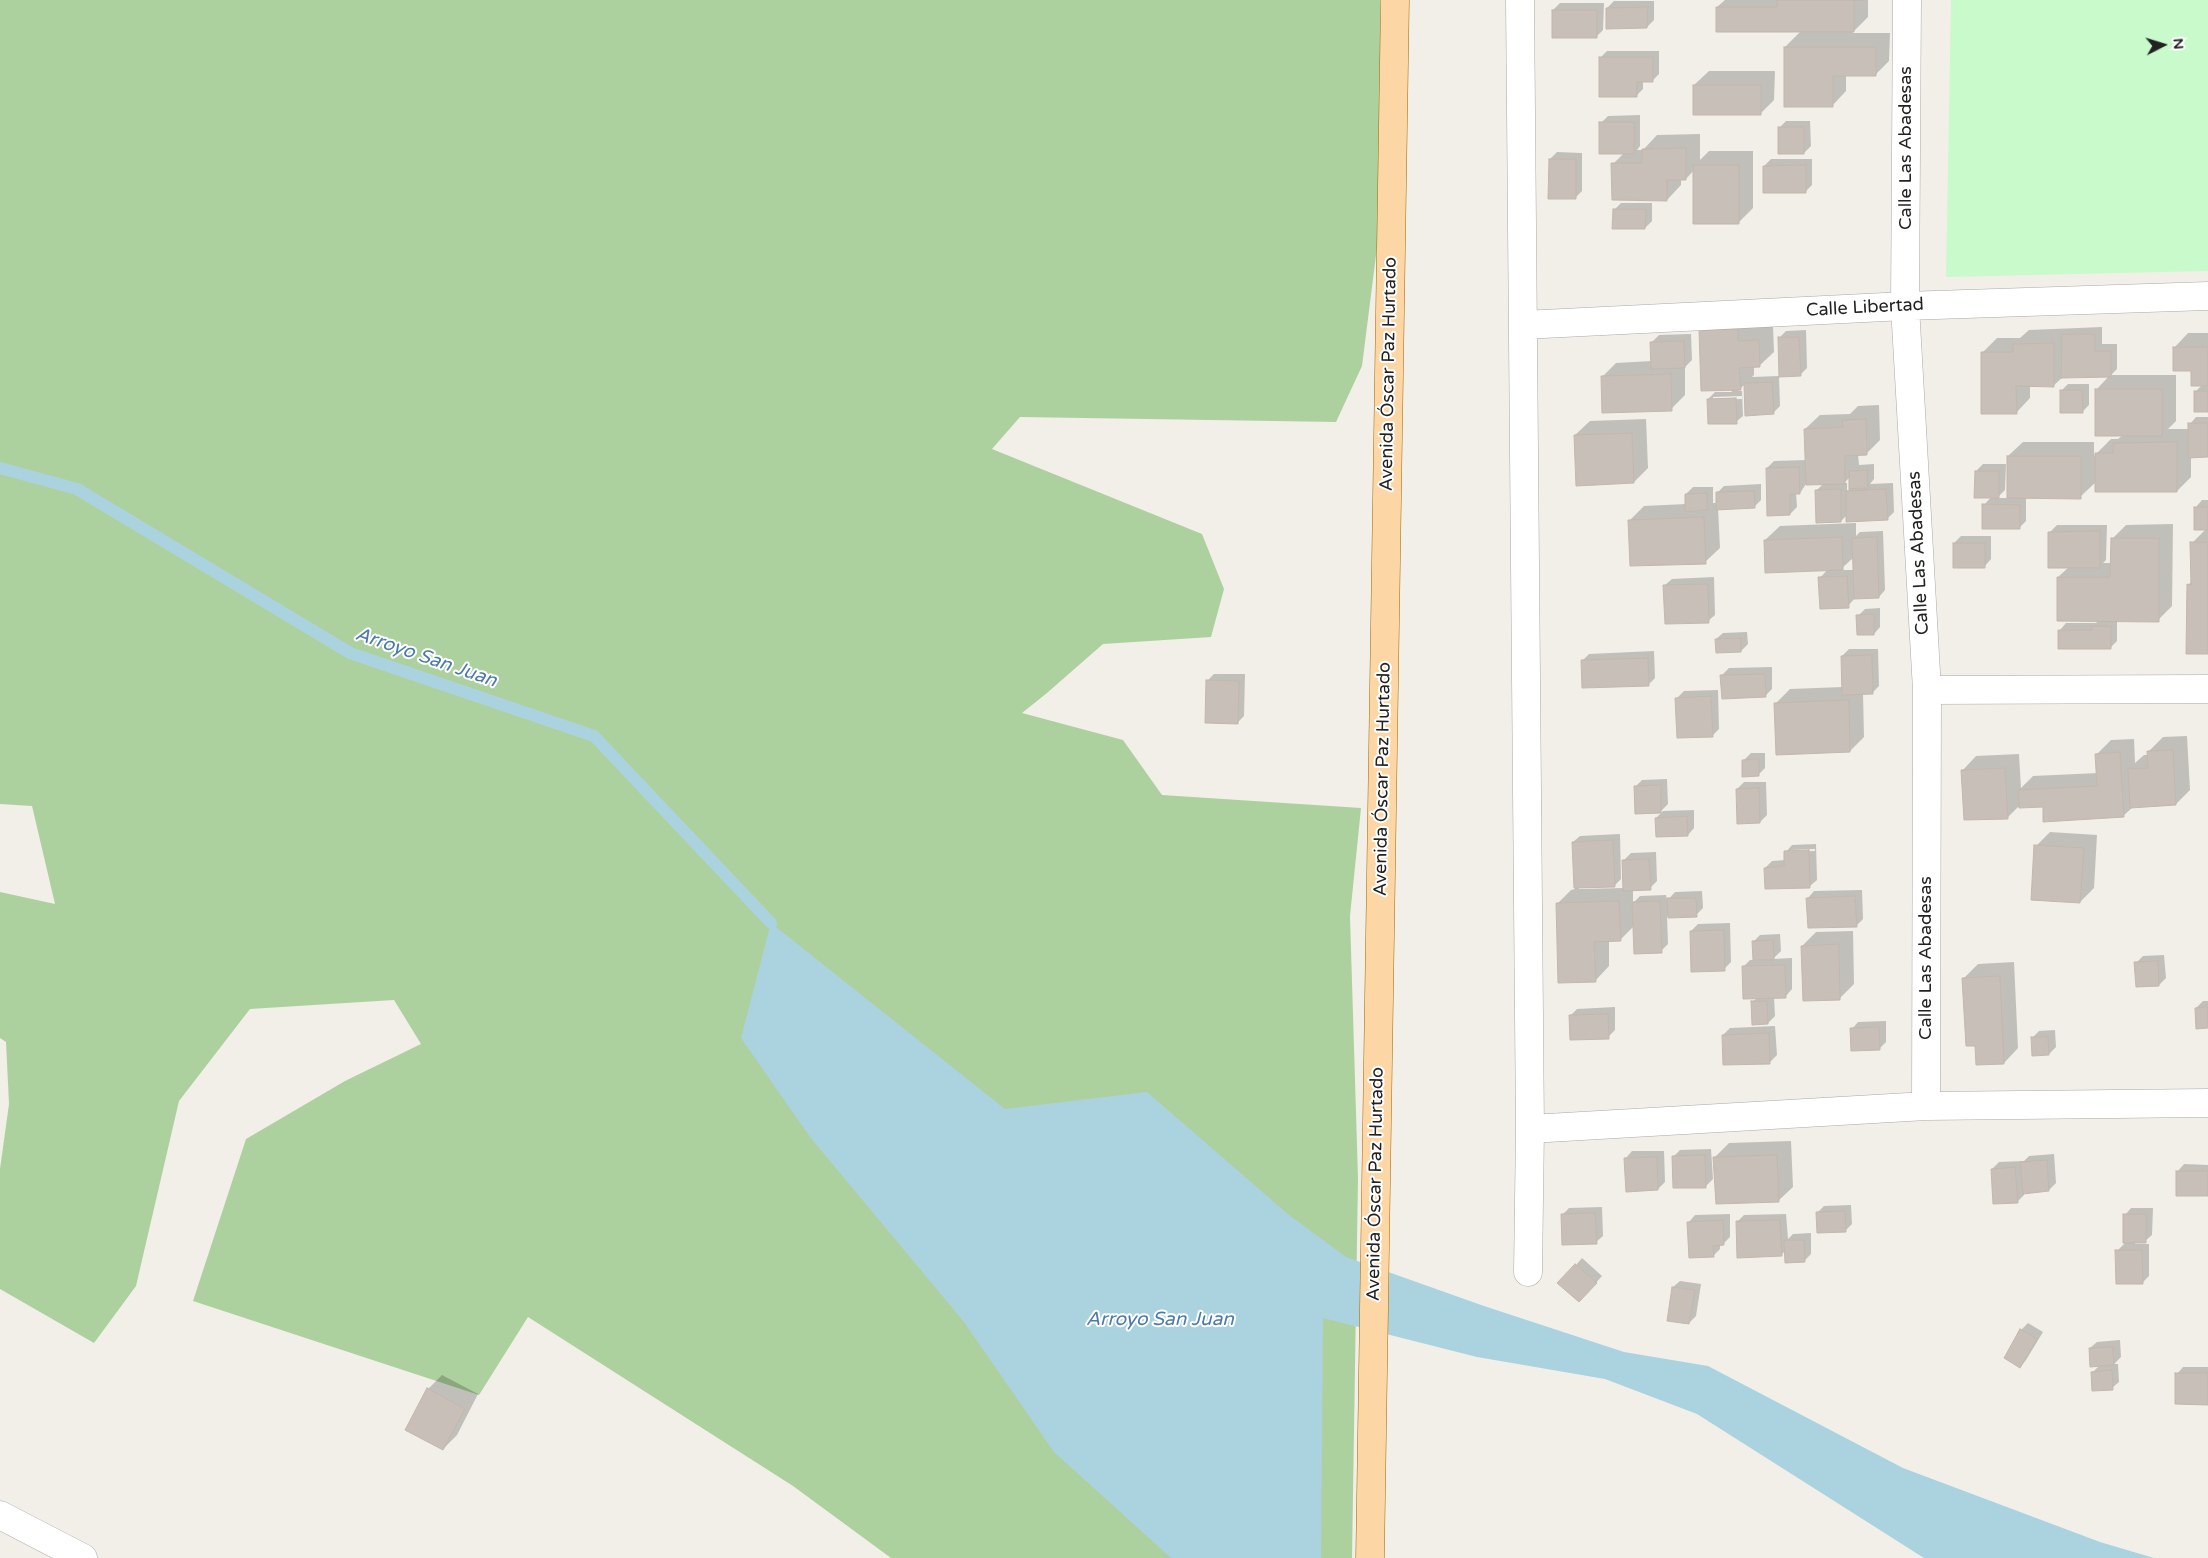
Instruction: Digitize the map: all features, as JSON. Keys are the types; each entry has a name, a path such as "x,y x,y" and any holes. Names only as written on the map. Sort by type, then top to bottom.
{"main road":[{"name":"Avenida Óscar Paz Hurtado","path":"1370,1558 1395,0"}],"street":[{"path":"1520,0 1530,1129 1528,1272"},
{"name":"Calle Las Abadesas","path":"1906,0 1905,306 1927,690 1926,1106"},
{"name":"Calle Libertad","path":"1523,325 1905,306 2208,296"},
{"path":"1927,690 2208,689"},
{"path":"1530,1129 1926,1106 2208,1103"},
{"path":"0,1515 83,1558"}],"green space":[{"path":"0,0 1380,0 1382,208 1362,366 1336,422 1020,417 992,449 1202,534 1224,589 1211,637 1103,644 1022,713 1123,740 1162,795 1361,808 1350,916 1358,1178 1352,1558 891,1558 793,1486 528,1317 479,1395 193,1301 246,1139 345,1081 421,1044 394,1000 250,1009 179,1101 136,1286 94,1343 0,1289 0,1169 9,1104 6,1042 0,1038 0,892 55,904 32,806 0,804"},
{"path":"1951,0 2208,0 2208,271 1946,277"}],"water":[{"name":"Arroyo San Juan","path":"771,923 1005,1109 1147,1092 1289,1215 1346,1257 1484,1306 1624,1352 1708,1366 1903,1468 2100,1542 2154,1558 1924,1558 1697,1414 1605,1379 1477,1357 1323,1318 1321,1558 1171,1558 1054,1452 964,1322 810,1137 741,1038"}],"building":[{"path":"1777,0 1854,0 1854,32 1716,32 1716,7 1777,7"},
{"path":"1648,7 1647,28 1606,29 1606,8"},
{"path":"1552,10 1597,10 1597,38 1552,38"},
{"path":"1784,47 1876,47 1876,76 1833,76 1833,107 1784,107"},
{"path":"1599,57 1653,57 1653,82 1637,82 1637,97 1599,97"},
{"path":"1693,85 1761,85 1761,115 1693,115"},
{"path":"1599,122 1634,122 1634,154 1599,154"},
{"path":"1778,127 1804,127 1804,154 1778,154"},
{"path":"1686,148 1686,180 1667,180 1667,201 1612,200 1611,163 1642,163 1642,149"},
{"path":"1549,159 1576,159 1576,199 1548,199"},
{"path":"1693,165 1739,165 1739,224 1693,224"},
{"path":"1806,165 1806,193 1763,193 1763,166"},
{"path":"1613,209 1646,209 1645,229 1612,229"},
{"path":"1738,329 1738,341 1759,340 1760,367 1739,368 1741,390 1701,391 1699,330"},
{"path":"2062,334 2095,334 2095,351 2111,351 2111,377 2061,378"},
{"path":"1778,337 1799,337 1801,376 1779,377"},
{"path":"1684,341 1685,368 1651,369 1650,342"},
{"path":"2054,343 2054,387 2016,386 2017,414 1981,414 1981,352 2013,352 2013,344"},
{"path":"2173,347 2208,347 2208,386 2191,386 2191,371 2173,371"},
{"path":"1671,374 1672,411 1602,413 1601,376"},
{"path":"1772,382 1774,414 1745,416 1744,383"},
{"path":"2095,389 2162,389 2162,436 2095,436"},
{"path":"2060,390 2082,390 2083,413 2060,413"},
{"path":"2194,391 2208,391 2208,412 2194,412"},
{"path":"1736,398 1737,424 1708,424 1707,399"},
{"path":"1866,419 1867,455 1845,456 1845,484 1806,485 1804,429 1843,427 1842,420"},
{"path":"2188,423 2208,423 2208,457 2188,458"},
{"path":"1632,433 1634,483 1576,486 1574,435"},
{"path":"2177,442 2177,492 2095,492 2095,453 2113,453 2113,443"},
{"path":"2007,456 2081,456 2081,499 2007,498"},
{"path":"1799,467 1800,494 1790,494 1790,515 1767,516 1766,468"},
{"path":"1867,470 1868,488 1849,489 1849,471"},
{"path":"1975,471 1999,471 1999,498 1974,498"},
{"path":"1841,489 1841,522 1816,523 1815,490"},
{"path":"1886,489 1888,520 1846,522 1846,491"},
{"path":"1754,491 1755,508 1716,510 1716,492"},
{"path":"1707,493 1707,510 1685,512 1685,494"},
{"path":"1982,504 2020,505 2020,529 1982,529"},
{"path":"2194,507 2208,507 2208,530 2194,530"},
{"path":"1704,517 1706,564 1630,566 1628,520"},
{"path":"2100,531 2100,568 2048,568 2048,532"},
{"path":"1842,537 1843,570 1765,573 1764,540"},
{"path":"1877,537 1879,598 1854,599 1852,538"},
{"path":"2111,538 2159,538 2159,622 2057,621 2057,577 2110,577"},
{"path":"2190,542 2208,542 2208,654 2186,654 2187,584 2191,585"},
{"path":"1953,543 1985,543 1985,568 1953,568"},
{"path":"1847,576 1849,608 1820,609 1818,577"},
{"path":"1708,584 1709,623 1665,624 1663,585"},
{"path":"1874,614 1874,635 1857,635 1856,615"},
{"path":"2091,626 2111,626 2111,649 2058,649 2058,630 2092,630"},
{"path":"1741,638 1741,652 1716,653 1715,639"},
{"path":"1872,655 1873,694 1842,695 1841,656"},
{"path":"1648,658 1649,686 1582,688 1581,660"},
{"path":"1765,674 1766,697 1722,699 1720,675"},
{"path":"1206,680 1239,681 1238,724 1205,723"},
{"path":"1711,696 1713,737 1677,738 1675,698"},
{"path":"1849,700 1850,752 1776,755 1774,703"},
{"path":"2173,750 2176,805 2130,808 2128,769 2148,768 2147,751"},
{"path":"2120,752 2124,817 2043,822 2043,807 2019,808 2018,790 2097,786 2095,754"},
{"path":"1759,759 1759,776 1742,777 1742,760"},
{"path":"2005,768 2008,819 1964,820 1961,770"},
{"path":"1661,785 1661,813 1635,814 1634,786"},
{"path":"1759,788 1760,823 1737,824 1736,789"},
{"path":"1687,816 1688,836 1656,837 1655,818"},
{"path":"1613,840 1615,887 1574,888 1572,842"},
{"path":"2034,845 2084,848 2080,903 2031,900"},
{"path":"1809,850 1810,888 1765,889 1764,868 1784,866 1784,851"},
{"path":"1649,859 1651,890 1623,891 1622,860"},
{"path":"1855,896 1857,927 1808,928 1806,898"},
{"path":"1667,898 1696,898 1697,917 1668,918"},
{"path":"1619,901 1621,941 1594,942 1596,982 1558,983 1556,903"},
{"path":"1660,901 1662,953 1634,954 1632,902"},
{"path":"1724,930 1725,971 1691,972 1690,931"},
{"path":"1773,940 1774,960 1753,960 1752,941"},
{"path":"1839,944 1840,1000 1803,1001 1801,946"},
{"path":"2158,961 2159,986 2136,987 2134,962"},
{"path":"1785,965 1786,998 1743,999 1742,966"},
{"path":"2000,976 2004,1064 1976,1065 1975,1046 1966,1046 1962,978"},
{"path":"1751,1001 1767,1001 1768,1024 1752,1025"},
{"path":"2208,1007 2208,1028 2196,1029 2195,1008"},
{"path":"1608,1014 1609,1039 1570,1040 1569,1015"},
{"path":"1879,1027 1880,1050 1851,1051 1850,1028"},
{"path":"1769,1033 1770,1064 1723,1065 1722,1035"},
{"path":"2031,1037 2048,1037 2049,1055 2032,1056"},
{"path":"1705,1155 1706,1188 1673,1188 1672,1156"},
{"path":"1777,1155 1779,1202 1716,1204 1713,1157"},
{"path":"1657,1157 1658,1190 1626,1192 1624,1158"},
{"path":"2047,1160 2049,1191 2023,1194 2020,1162"},
{"path":"2015,1167 2018,1203 1993,1204 1991,1169"},
{"path":"2176,1171 2208,1171 2208,1196 2176,1196"},
{"path":"1845,1211 1846,1232 1817,1233 1816,1212"},
{"path":"1595,1213 1597,1244 1562,1245 1561,1214"},
{"path":"2123,1214 2146,1214 2146,1243 2123,1243"},
{"path":"1723,1220 1724,1245 1713,1246 1714,1257 1689,1258 1687,1222"},
{"path":"1780,1220 1782,1256 1737,1258 1736,1221"},
{"path":"1784,1240 1804,1240 1805,1262 1785,1263"},
{"path":"2115,1250 2142,1250 2143,1284 2116,1284"},
{"path":"1575,1264 1597,1283 1579,1302 1557,1283"},
{"path":"1672,1287 1695,1290 1689,1324 1667,1321"},
{"path":"2020,1329 2037,1339 2020,1368 2004,1358"},
{"path":"2113,1347 2114,1365 2090,1367 2089,1348"},
{"path":"2112,1370 2113,1390 2092,1391 2091,1372"},
{"path":"2175,1373 2208,1373 2208,1405 2175,1404"},
{"path":"427,1388 465,1409 443,1450 405,1430"}],"waterway":[{"name":"Arroyo San Juan","path":"0,468 77,489 350,653 594,736 771,923"}]}
